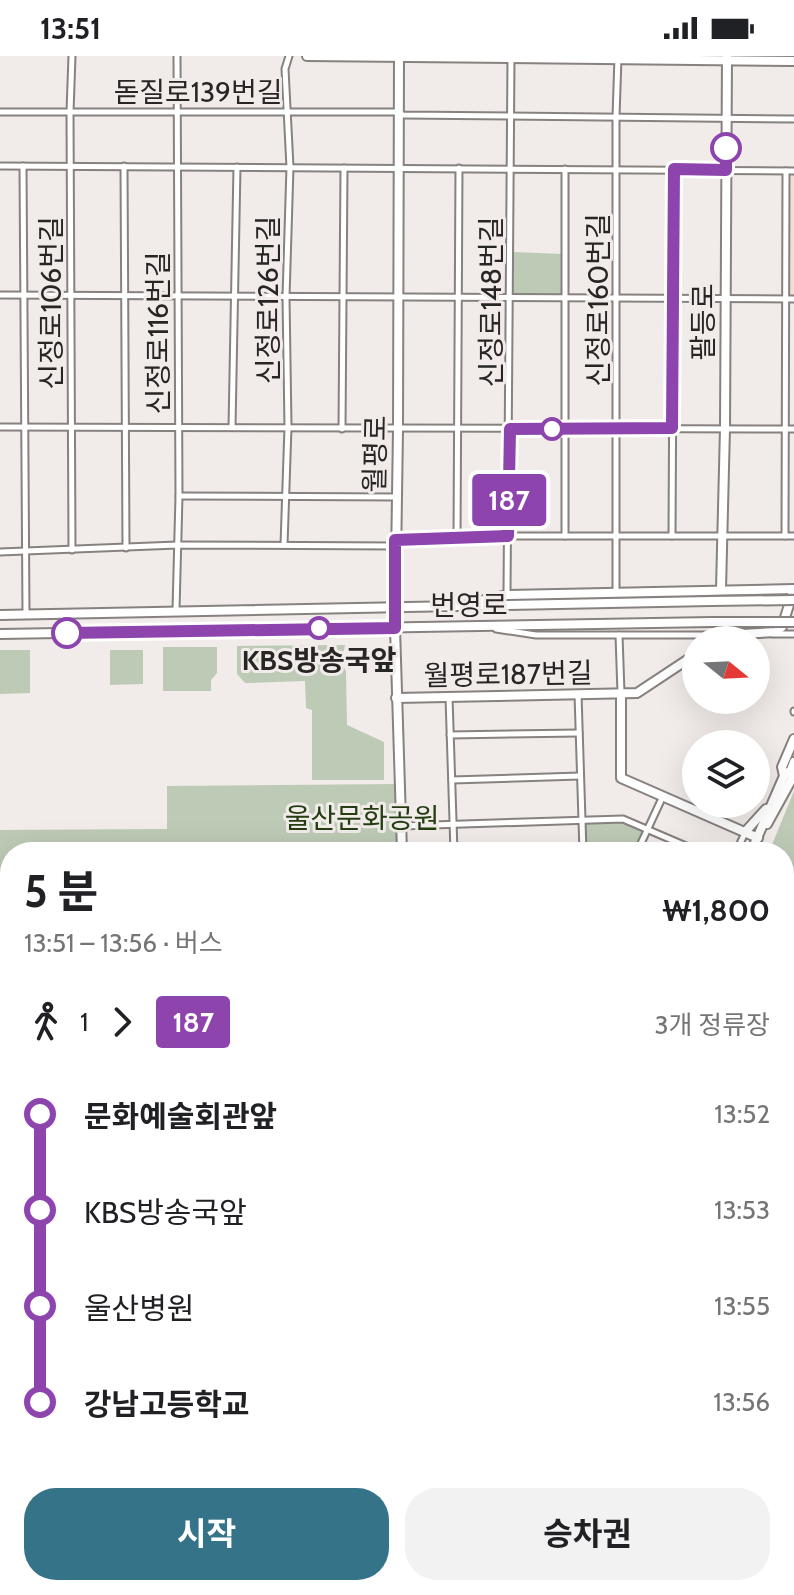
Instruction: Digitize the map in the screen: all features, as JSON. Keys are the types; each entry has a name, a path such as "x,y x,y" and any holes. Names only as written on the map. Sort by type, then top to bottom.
{"main road":[{"path":"307,56 729,57 794,61"},
{"name":"월평로","path":"399,56 395,628 402,842"},
{"path":"756,56 774,61"},
{"name":"팔등로","path":"721,589 729,57"},
{"path":"461,605 507,595 794,589 782,627 770,633"},
{"name":"번영로","path":"4,615 794,600"},
{"path":"353,607 361,618 353,628"},
{"path":"4,615 0,625 4,634"},
{"name":"번영로","path":"4,634 794,622"},
{"name":"월평로187번길","path":"396,698 637,693 682,663"},
{"path":"621,693 621,778 758,838"},
{"path":"784,776 782,767 794,739"},
{"path":"758,838 784,776 794,762"},
{"path":"756,842 794,775"},
{"path":"745,832 775,795"}],"street":[{"name":"신정로106번길","path":"72,56 72,550"},
{"name":"신정로116번길","path":"176,610 179,496 177,56"},
{"name":"신정로126번길","path":"284,545 290,167 285,69 289,56"},
{"name":"신정로148번길","path":"507,595 511,57"},
{"name":"신정로160번길","path":"616,591 618,57"},
{"name":"돋질로139번길","path":"0,112 397,112 403,115 794,119"},
{"path":"0,166 794,171"},
{"path":"23,166 26,614"},
{"path":"124,166 126,548"},
{"path":"232,427 237,167"},
{"path":"342,429 344,168"},
{"path":"457,539 459,168"},
{"path":"565,169 565,536"},
{"path":"672,536 674,169"},
{"path":"785,536 786,171"},
{"path":"0,295 794,299"},
{"path":"0,427 794,429"},
{"path":"179,496 396,497"},
{"path":"0,552 177,545 395,543 508,536 794,536"},
{"path":"491,628 536,635 682,637"},
{"path":"770,634 794,634"},
{"path":"619,635 621,693"},
{"path":"578,694 583,842"},
{"path":"449,697 454,842"},
{"path":"450,735 579,733"},
{"path":"452,780 580,776"},
{"path":"641,842 663,796"},
{"path":"401,826 623,819 677,842"},
{"path":"740,842 745,832"}],"shaded area":[{"path":"788,175 794,175 794,295 789,295"}],"green space":[{"path":"513,252 562,254 562,295 513,294"},
{"path":"345,645 341,663 346,671 347,725 384,742 384,780 312,780 312,710 306,708 305,681 245,683 237,674 237,646"},
{"path":"163,647 217,647 217,673 211,680 211,691 163,691"},
{"path":"0,650 30,650 30,693 0,694"},
{"path":"110,650 143,650 143,684 110,685"},
{"name":"울산문화공원","path":"396,784 397,842 0,842 0,830 167,829 167,786"},
{"path":"794,791 794,842 773,842"},
{"path":"582,818 623,819 647,829 641,842 583,842"}],"bus line":[{"name":"187","path":"67,633 395,628 395,540 508,536 510,429 672,428 674,169 726,170 726,148"}],"place":[{"name":"KBS방송국앞","path":"319,628"}]}
